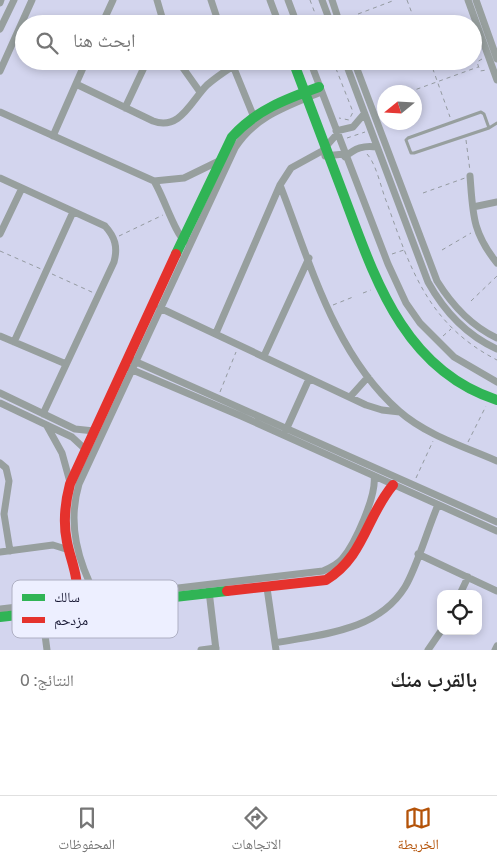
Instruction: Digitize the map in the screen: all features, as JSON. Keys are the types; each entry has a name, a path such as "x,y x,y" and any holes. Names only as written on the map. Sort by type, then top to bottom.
{"street":[{"path":"0,29 14,0"},
{"path":"25,15 32,0"},
{"path":"106,15 113,0"},
{"path":"157,0 160,15"},
{"path":"211,0 216,15"},
{"path":"270,0 276,15"},
{"path":"288,0 293,15"},
{"path":"322,0 328,15"},
{"path":"332,0 337,15"},
{"path":"468,0 472,15"},
{"path":"476,0 493,37 493,68 497,80"},
{"path":"482,35 494,55"},
{"path":"0,71 15,38"},
{"path":"53,136 82,70"},
{"path":"125,108 143,70"},
{"path":"184,70 200,92"},
{"path":"76,84 161,124 170,123 183,114 200,92 225,70"},
{"path":"234,70 253,115"},
{"path":"296,70 379,288 398,322 423,353 454,379 493,400"},
{"path":"314,70 374,230 402,296 420,323 454,357 497,382"},
{"path":"348,70 414,246 435,295 458,322 474,336 497,349"},
{"path":"357,70 438,281 460,312 474,325 497,338"},
{"path":"90,580 77,551 73,524 74,507 79,484 130,364 223,162 231,137 253,115 320,89"},
{"path":"0,112 154,181 184,178 223,162 256,123 305,95"},
{"path":"327,152 338,135 353,127 364,114"},
{"path":"216,333 280,185 290,168 327,152 345,155 365,146 377,148"},
{"path":"470,176 476,231 482,243 497,263"},
{"path":"0,178 105,226 114,239 116,246 114,262 43,414"},
{"path":"154,181 170,212 176,231 186,241"},
{"path":"280,185 327,307 368,378 400,412 437,434 497,461"},
{"path":"0,234 22,188"},
{"path":"473,207 497,202"},
{"path":"14,342 73,212"},
{"path":"359,236 374,230"},
{"path":"77,580 65,532 65,510 70,484 94,431 160,308 186,241"},
{"path":"264,356 309,258"},
{"path":"160,308 350,398 374,408 400,412"},
{"path":"0,336 66,364"},
{"path":"130,364 217,398 412,486 497,522"},
{"path":"130,364 497,531"},
{"path":"286,430 309,378"},
{"path":"350,398 368,378"},
{"path":"0,393 80,431 94,431"},
{"path":"0,403 76,439 86,450"},
{"path":"50,427 56,420"},
{"path":"50,427 62,453 70,484"},
{"path":"0,463 7,472 9,481 4,514 10,551"},
{"path":"178,592 267,588 318,582 342,572 358,551 373,507 374,476"},
{"path":"178,593 317,573 328,569 346,553 373,507 393,485"},
{"path":"267,588 276,646 345,630 379,614 405,586 438,505"},
{"path":"53,545 65,532"},
{"path":"0,552 53,545 69,550"},
{"path":"418,554 497,591"},
{"path":"462,590 468,577"},
{"path":"201,650 216,649 209,590"},
{"path":"428,650 438,635"},
{"path":"495,650 497,646"}],"lane":[{"path":"489,128 482,112 407,138 411,152 466,136 489,128 497,123"}],"path":[{"path":"310,0 316,15"},
{"path":"358,14 395,0"},
{"path":"407,0 413,15"},
{"path":"482,59 494,55"},
{"path":"480,70 481,72 493,68"},
{"path":"337,70 353,112 352,117 346,120 338,116"},
{"path":"433,70 452,122"},
{"path":"422,87 470,70"},
{"path":"338,135 370,130"},
{"path":"423,193 470,176 466,136"},
{"path":"364,152 370,157 404,250 424,294 451,328 470,344 497,360"},
{"path":"114,239 170,212"},
{"path":"442,250 476,231"},
{"path":"385,257 414,246"},
{"path":"471,301 497,276"},
{"path":"363,293 379,288"},
{"path":"327,307 353,298"},
{"path":"437,333 442,338 458,322"},
{"path":"217,398 239,344"},
{"path":"466,448 493,400"},
{"path":"412,486 437,434"}],"traffic: fast":[{"path":"296,70 368,259 397,318 416,344 438,367 465,386 497,400"},
{"path":"176,254 232,137 261,112 319,87"},
{"path":"178,597 227,591"},
{"path":"0,617 12,616"}],"traffic: jam":[{"path":"76,580 65,528 70,484 176,254"},
{"path":"227,591 326,580 339,571 349,560 364,536 376,510 393,485"}]}
